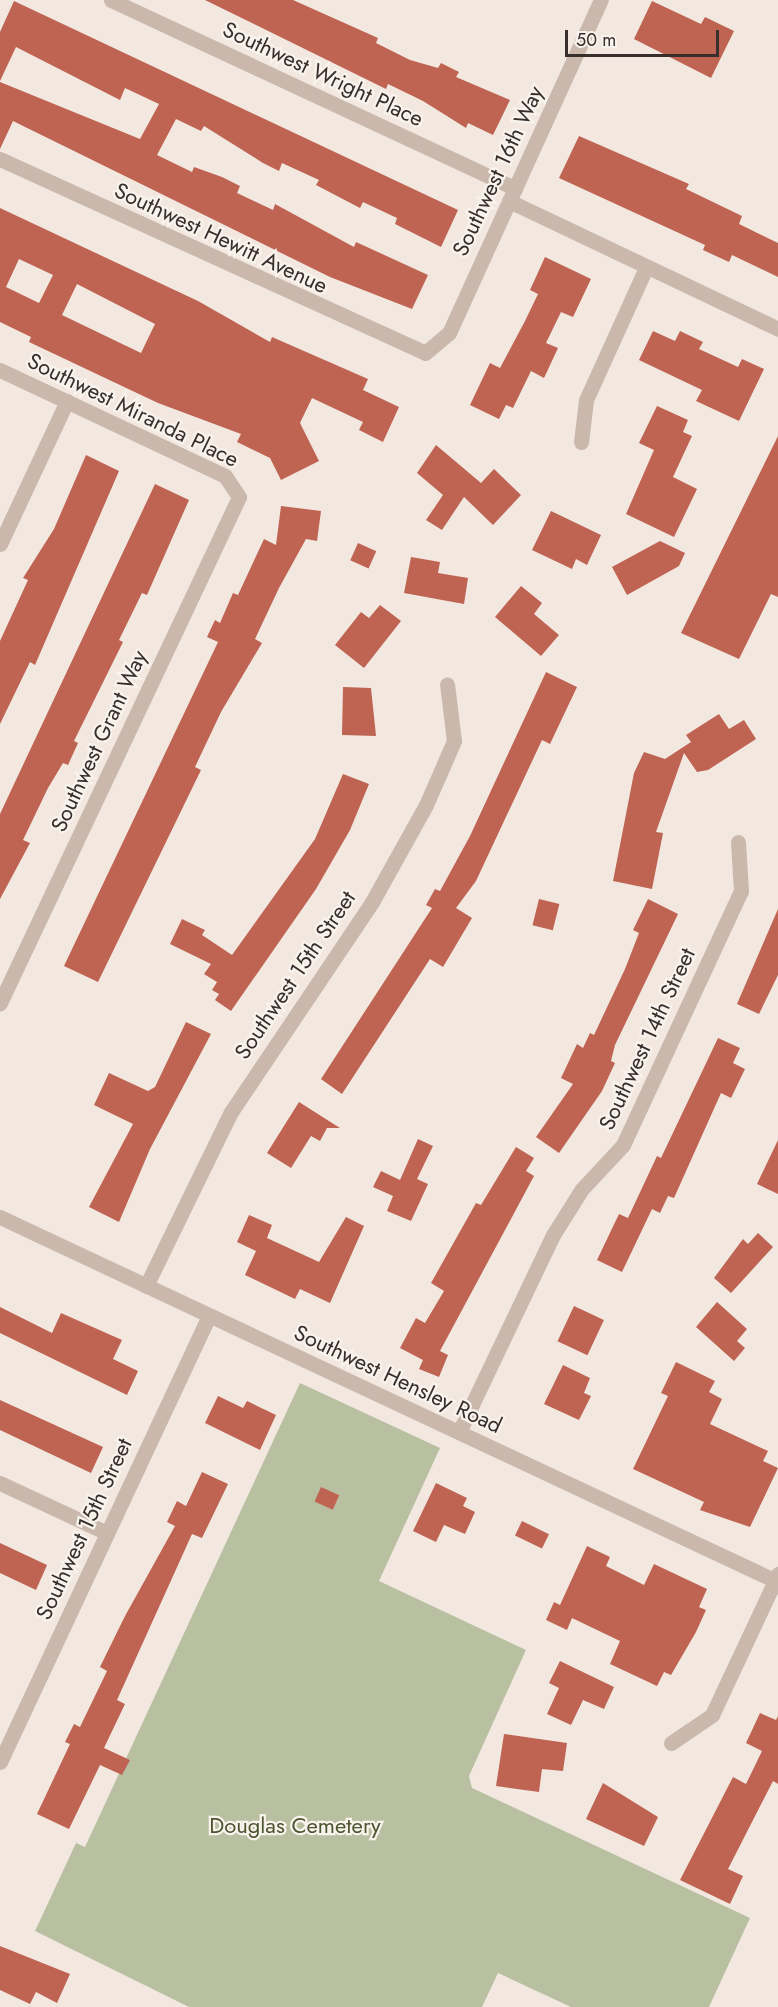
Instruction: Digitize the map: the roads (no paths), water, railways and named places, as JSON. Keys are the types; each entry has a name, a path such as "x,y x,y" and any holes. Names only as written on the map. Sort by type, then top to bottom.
{"street":[{"name":"Southwest Wright Place","path":"111,0 512,195 646,268 778,330"},
{"name":"Southwest 16th Way","path":"425,353 449,333 601,0"},
{"name":"Southwest Hewitt Avenue","path":"0,159 425,353"},
{"path":"581,442 586,400 646,268"},
{"name":"Southwest Miranda Place","path":"0,370 225,476 238,497"},
{"path":"0,544 67,401"},
{"name":"Southwest Grant Way","path":"0,1003 238,497"},
{"name":"Southwest 15th Street","path":"146,1286 231,1112 372,902 426,805 454,741 447,684"},
{"name":"Southwest 14th Street","path":"459,1432 553,1234 582,1190 623,1145 741,891 738,842"},
{"name":"Southwest Hensley Road","path":"0,1217 208,1316 777,1579"},
{"name":"Southwest 15th Street","path":"0,1762 5,1737 107,1533 208,1316"},
{"path":"0,1483 107,1533"},
{"path":"671,1743 712,1715 777,1579"}],"park label":[{"name":"Douglas Cemetery","path":"295,1826"}]}
